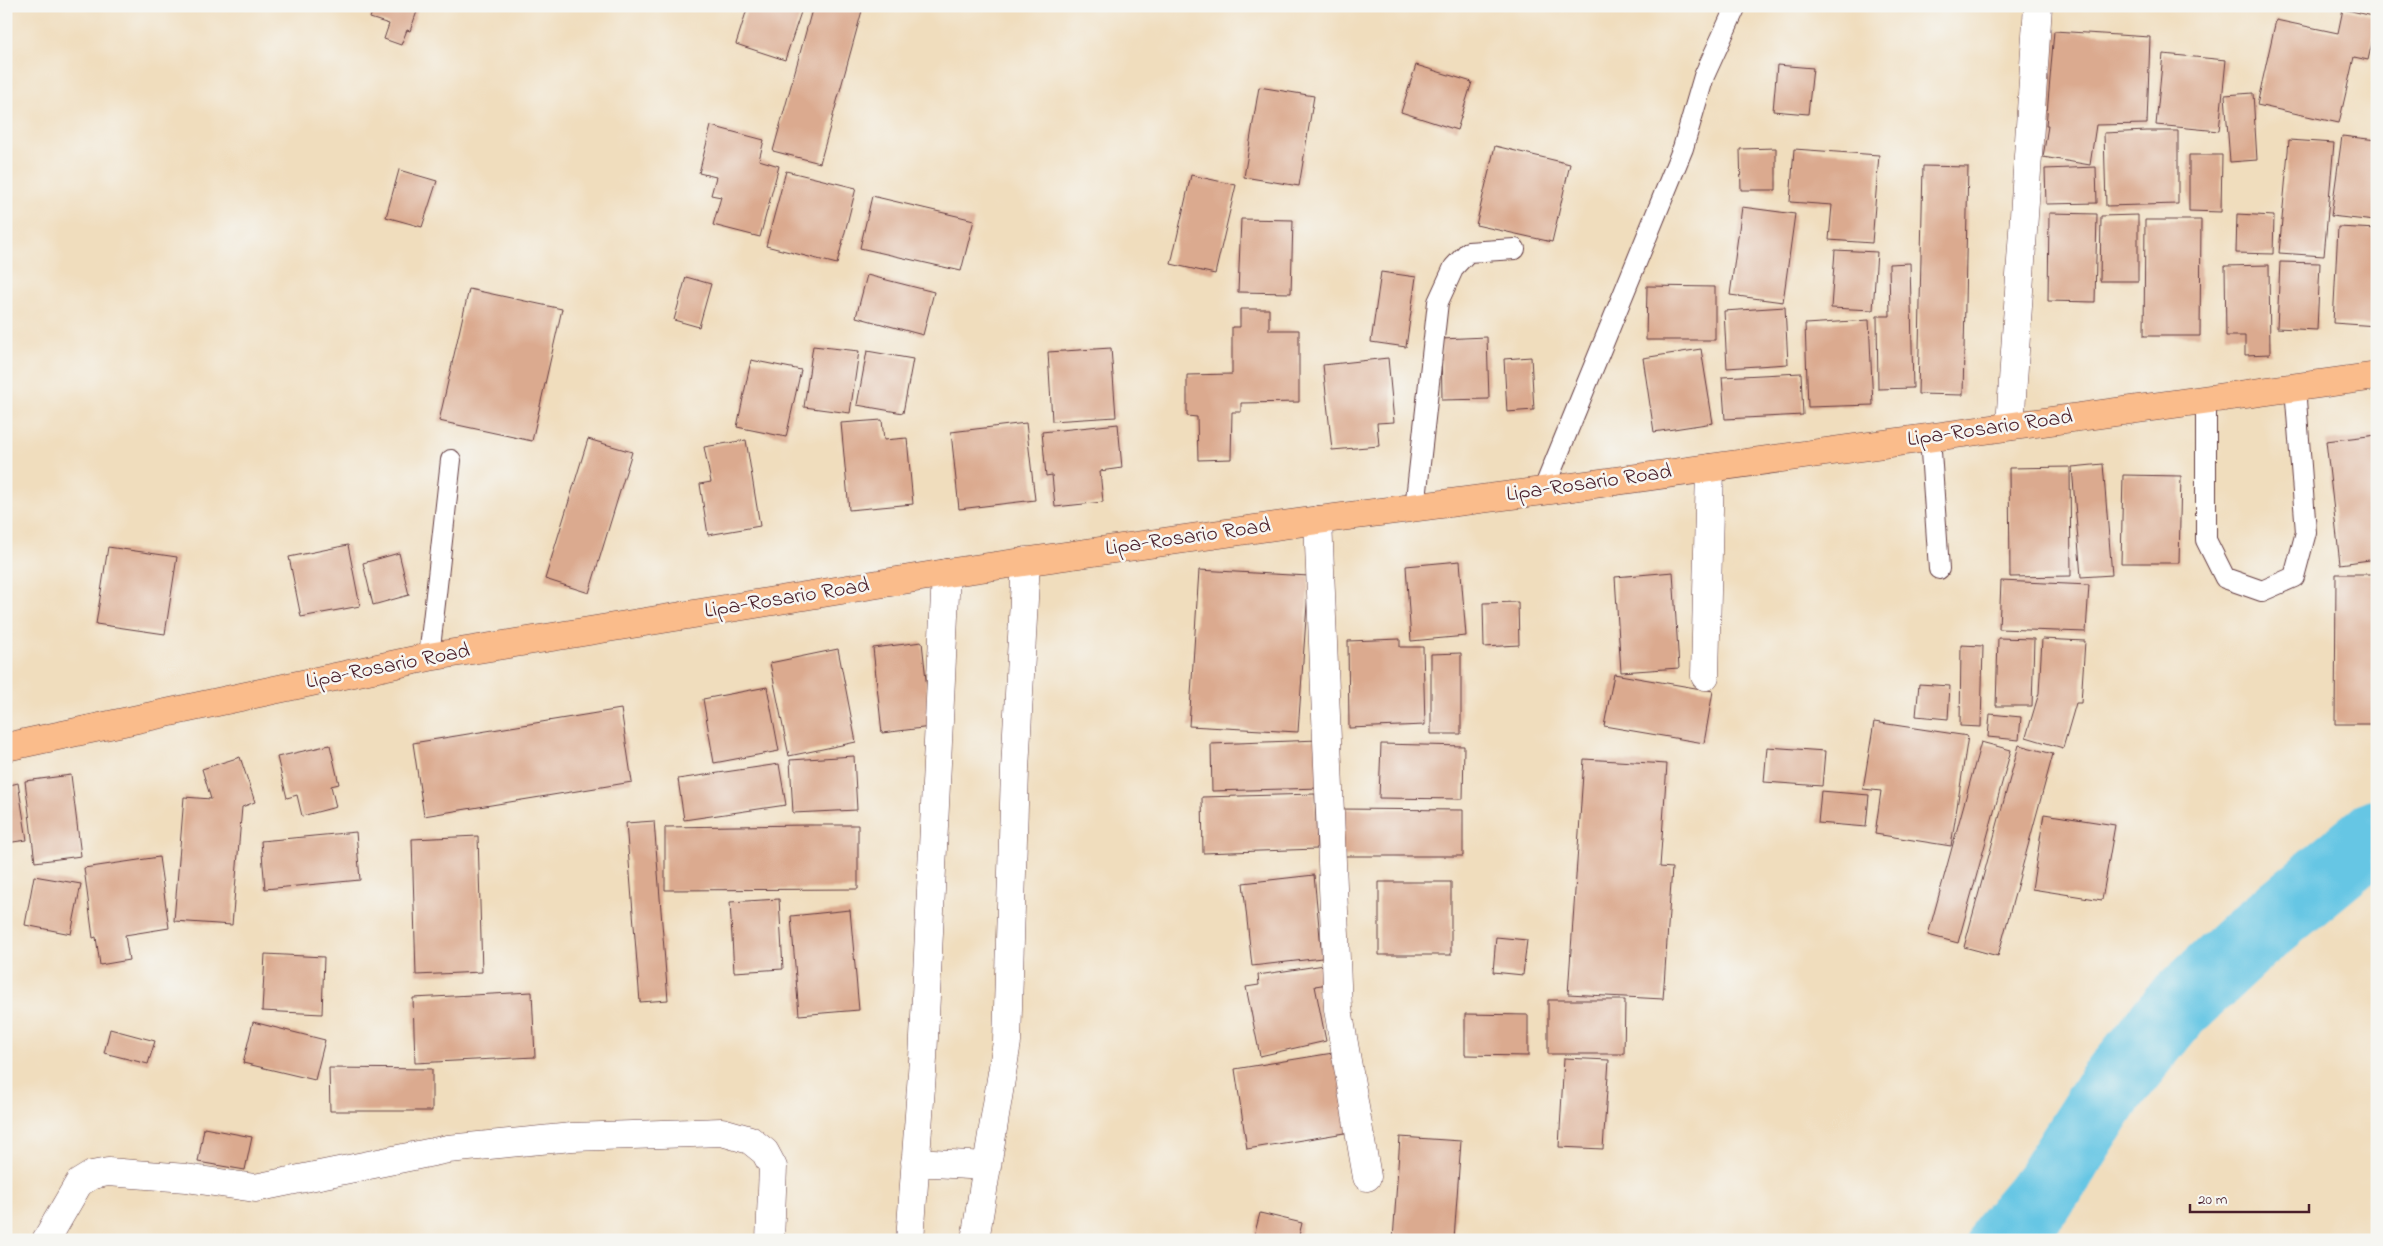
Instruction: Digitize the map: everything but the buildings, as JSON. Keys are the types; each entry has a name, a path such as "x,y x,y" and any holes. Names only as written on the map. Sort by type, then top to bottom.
{"main road":[{"name":"Lipa-Rosario Road","path":"6,747 429,657 946,573 1318,520 1543,491 2377,376"}],"street":[{"path":"2010,426 2038,6"},
{"path":"1705,676 1710,468"},
{"path":"1318,520 1338,1009 1367,1177"},
{"path":"975,1240 1007,1042 1015,770 1026,561"},
{"path":"910,1240 923,1058 946,573"},
{"path":"46,1240 79,1183 92,1175 108,1172 186,1178 255,1188 448,1149 572,1137 722,1132 750,1140 765,1152 773,1167 770,1240"},
{"path":"915,1162 987,1166"}],"lane":[{"path":"1543,491 1683,148 1704,76 1736,6"},
{"path":"1415,508 1438,302 1454,267 1468,252 1515,249"},
{"path":"2206,399 2206,540 2225,578 2262,591 2294,577 2306,532 2295,387"},
{"path":"1930,437 1939,569"},
{"path":"429,657 451,460"}],"waterway":[{"path":"2003,1240 2047,1188 2108,1092 2172,1012 2250,939 2377,834"}]}
